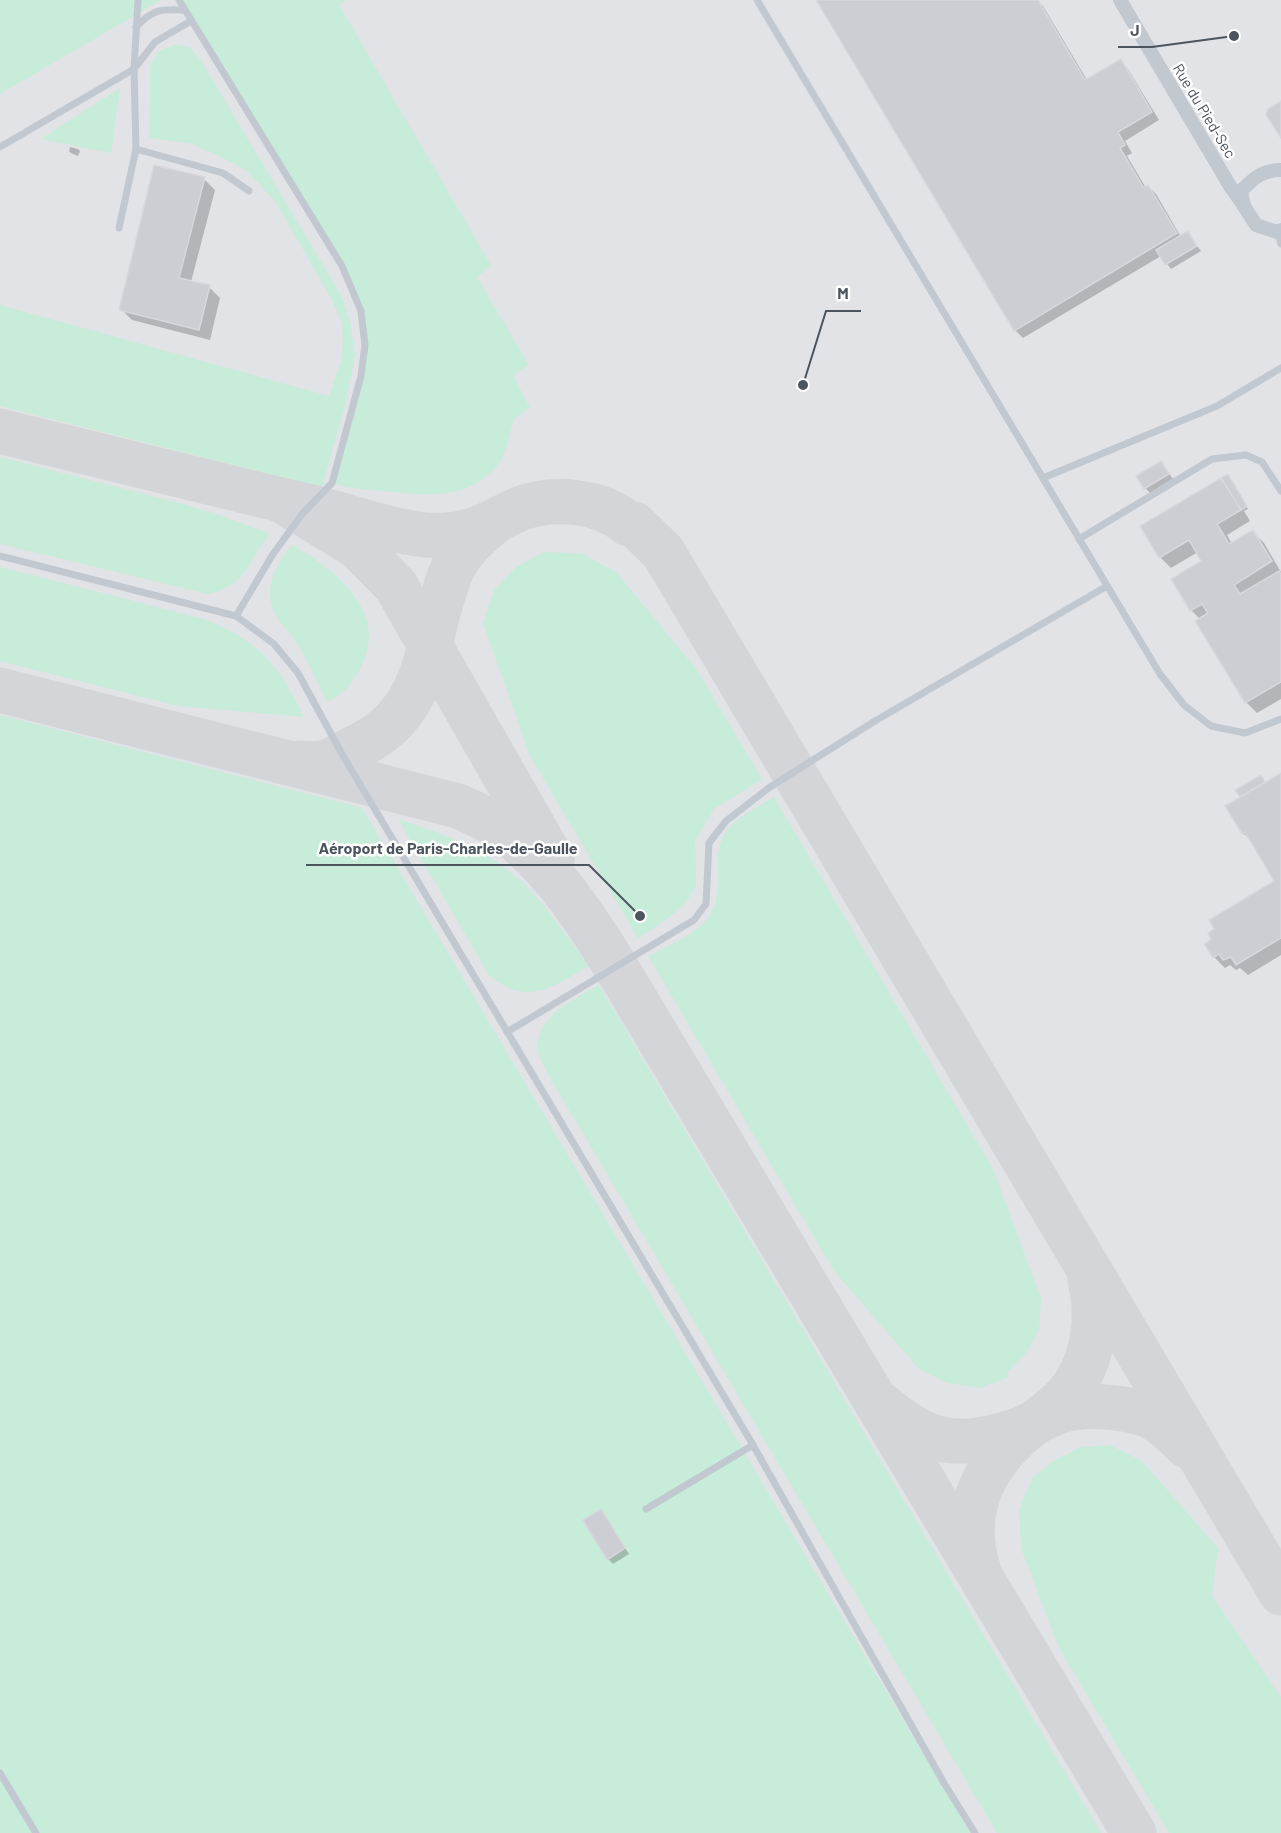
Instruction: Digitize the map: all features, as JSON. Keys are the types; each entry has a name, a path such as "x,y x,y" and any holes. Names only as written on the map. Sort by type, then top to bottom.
{"street":[{"name":"Rue du Pied-Sec","path":"1120,0 1230,186 1256,225 1280,236"},
{"path":"1244,206 1241,191 1257,174 1281,170"}],"lane":[{"path":"119,228 136,149 134,69 138,0"},
{"path":"179,0 342,266 361,311 365,345 361,376 332,483 303,513 273,554 236,616"},
{"path":"757,0 1160,674 1184,705 1211,726 1245,733 1281,719"},
{"path":"136,27 148,14 162,9 184,10"},
{"path":"0,147 134,69 155,42 190,21"},
{"path":"136,149 224,173 249,191"},
{"path":"1043,478 1217,406 1281,368"},
{"path":"1079,539 1212,459 1246,455 1262,462 1281,491"},
{"path":"0,556 236,616 274,644 298,673 326,726 753,1445 938,1772 975,1833"},
{"path":"507,1032 694,920 706,904 708,843 726,821 770,786 874,721 1107,586"},
{"path":"646,1509 753,1445"},
{"path":"0,1773 36,1833"}],"shaded area":[{"path":"0,0 1281,0 1281,1833 0,1833"}],"green space":[{"path":"0,0 161,0 0,94"},
{"path":"179,0 346,0 339,5 491,265 477,277 529,365 513,375 530,408 514,419 500,462 485,478 460,490 434,494 362,489 332,483 361,376 364,332 360,306 342,266"},
{"path":"176,44 191,48 202,62 342,297 350,322 355,355 346,401 322,487 0,406 0,305 329,396 341,360 343,339 341,321 332,300 275,201 246,170 221,157 189,143 149,138 150,66 159,51"},
{"path":"120,88 111,153 41,139"},
{"path":"0,457 179,503 214,513 270,534 239,578 231,585 208,594 0,544"},
{"path":"292,545 325,566 340,579 363,610 368,628 368,647 358,673 343,692 327,702 303,654 277,617 270,598 275,570"},
{"path":"544,552 583,554 616,572 697,670 762,779 714,809 695,841 696,886 685,904 638,938 530,756 483,623 494,590 516,567"},
{"path":"0,567 204,619 223,627 253,646 276,669 304,717 178,706 0,661"},
{"path":"0,715 362,808 970,1833 0,1833"},
{"path":"774,797 993,1169 1041,1298 1039,1329 1026,1353 1007,1372 1009,1377 980,1388 947,1383 919,1369 834,1271 648,956 682,939 698,928 710,915 717,895 719,852 725,833 741,817"},
{"path":"398,819 460,842 503,866 536,897 589,966 552,986 528,992 503,985 489,975"},
{"path":"599,985 1101,1833 997,1833 542,1063 538,1042 547,1021 566,1004"},
{"path":"1110,1445 1142,1461 1218,1548 1212,1596 1281,1697 1281,1833 1169,1833 1058,1646 1021,1548 1019,1510 1032,1478 1052,1462 1081,1447"}],"building":[{"path":"816,0 1038,0 1085,80 1121,59 1152,112 1118,132 1125,145 1120,148 1143,187 1148,185 1177,233 1014,331"},
{"path":"1281,101 1281,138 1266,115 1268,109"},
{"path":"154,165 205,177 179,278 210,285 199,330 119,310"},
{"path":"1188,231 1197,246 1165,265 1156,250"},
{"path":"1161,461 1169,474 1144,489 1136,476"},
{"path":"1228,474 1247,506 1241,510 1221,478"},
{"path":"1221,478 1241,510 1217,524 1229,544 1253,530 1272,561 1234,585 1240,594 1279,571 1281,574 1281,682 1245,703 1195,621 1208,613 1202,604 1190,611 1171,579 1201,561 1189,540 1159,558 1140,526"},
{"path":"1281,773 1281,938 1236,965 1231,957 1223,960 1219,954 1213,958 1204,944 1211,940 1208,933 1214,929 1209,920 1274,881 1245,832 1242,834 1225,806"},
{"path":"1261,775 1265,782 1240,797 1235,790"},
{"path":"601,1509 625,1548 607,1560 583,1520"}],"taxiway":[{"path":"0,431 281,500 358,547 396,586 552,859"},
{"path":"281,500 401,531 429,535 456,534 473,530 519,509 547,502 591,505 617,516 628,524 634,524 663,552 1281,1593"},
{"path":"298,763 321,763 334,759 380,733 399,716 422,674 441,601 453,567 468,546 493,523"},
{"path":"0,690 458,806 504,830 541,864 569,896 616,967 1134,1833"},
{"path":"978,1568 973,1546 972,1526 981,1488 1001,1454 1015,1439 1062,1400 1077,1381 1088,1357 1093,1331 1094,1305 1090,1280"},
{"path":"882,1405 915,1429 930,1436 962,1441 998,1436 1024,1428 1047,1416 1074,1408 1123,1409 1155,1419 1187,1446"}],"place":[{"name":"J","path":"1234,36"},
{"name":"M","path":"803,385"},
{"name":"Aéroport de Paris-Charles-de-Gaulle","path":"640,916"}]}
